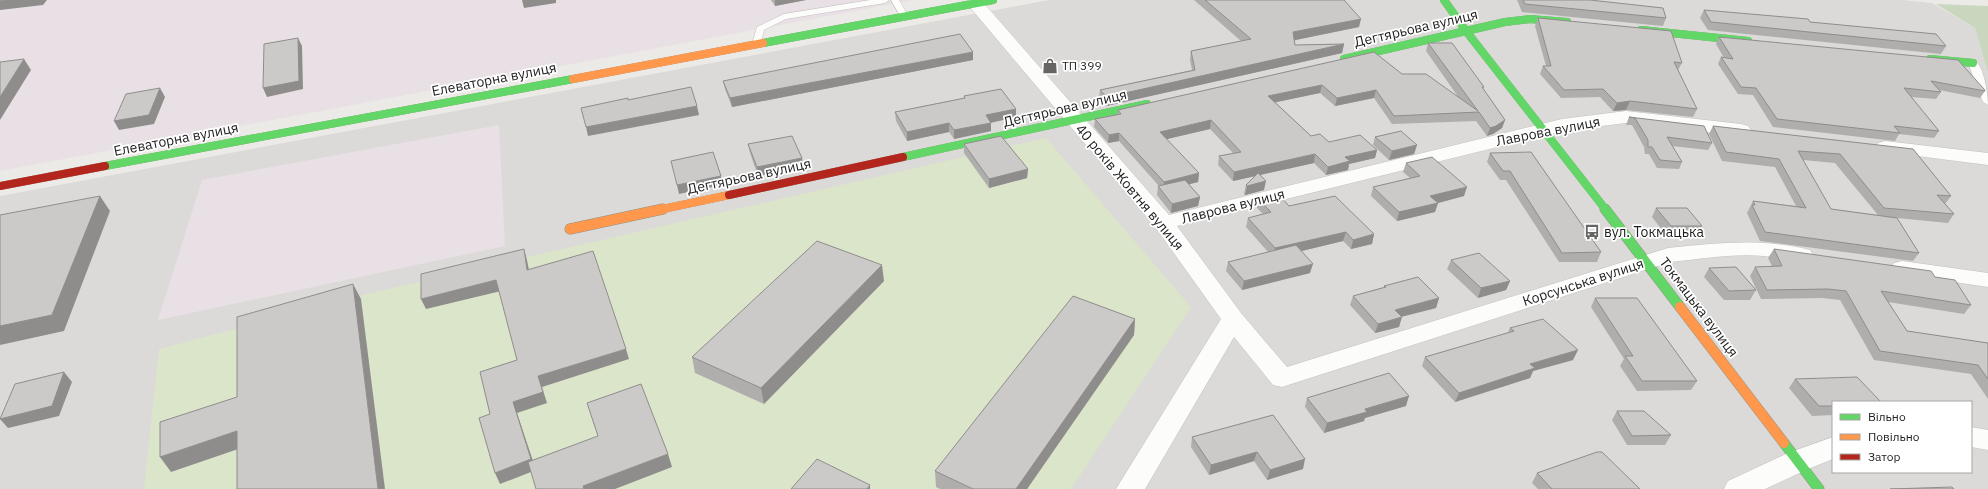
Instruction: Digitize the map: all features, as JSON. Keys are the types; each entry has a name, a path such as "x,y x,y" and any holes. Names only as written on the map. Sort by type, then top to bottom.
{"street":[{"name":"Токмацька вулиця","path":"1444,0 1466,31 1647,262 1820,489"},
{"name":"Елеваторна вулиця","path":"0,186 984,2"},
{"name":"40 років Жовтня вулиця","path":"984,2 1075,120 1164,223 1233,319 1282,378"},
{"name":"Токмацька вулиця","path":"1459,4 1466,31"},
{"name":"Дегтярьова вулиця","path":"1336,60 1505,22 1530,19 1578,23"},
{"path":"1633,29 1760,42"},
{"path":"1918,58 1973,63"},
{"name":"Дегтярьова вулиця","path":"570,229 1159,101"},
{"name":"Лаврова вулиця","path":"1164,223 1544,129 1626,117 1760,132"},
{"path":"1870,146 1988,159"},
{"name":"Корсунська вулиця","path":"1282,378 1668,255 1727,250 1763,249 1825,258"},
{"path":"1880,265 1988,280"},
{"path":"1130,489 1233,319"},
{"path":"1972,437 1988,440"},
{"path":"1738,489 1798,461 1832,448"}],"lane":[{"path":"757,44 760,29 784,17 885,0"},
{"path":"895,0 905,17"},
{"path":"1973,63 1988,102"}],"shaded area":[{"path":"0,0 914,0 0,171"},
{"path":"1049,0 1903,0 1932,3 1975,28 1988,73 1988,489 0,489 0,196"},
{"path":"499,125 505,246 158,320 202,180"}],"green space":[{"path":"1936,4 1988,6 1988,73 1975,28"},
{"path":"1046,138 1191,307 1071,489 144,489 159,349 371,293"}],"building":[{"path":"1205,0 1344,0 1361,19 1293,32 1295,45 1344,44 1107,97 1100,90 1195,70 1191,51 1251,39"},
{"path":"1523,0 1590,0 1663,8 1666,18 1525,4"},
{"path":"1704,10 1808,19 1810,22 1936,34 1946,46 1711,22"},
{"path":"1538,18 1671,31 1682,63 1674,62 1697,109 1630,101 1617,103 1603,89 1564,90 1543,66 1551,66"},
{"path":"960,34 973,52 730,98 723,81"},
{"path":"1719,37 1958,60 1985,91 1931,81 1941,92 1904,88 1939,131 1894,126 1900,133 1777,119 1756,88 1741,87 1721,57 1733,59"},
{"path":"298,38 299,81 263,88 264,44"},
{"path":"1428,43 1452,43 1484,87 1482,87 1505,120 1490,128 1479,112 1394,116 1376,90 1337,98 1322,85 1268,96 1311,136 1320,134 1329,142 1360,135 1377,150 1345,157 1350,161 1328,167 1315,154 1234,172 1219,156 1241,152 1211,120 1160,132 1199,173 1164,182 1119,133 1109,135 1095,119 1121,114 1118,110 1374,52 1402,74 1426,74 1478,111"},
{"path":"24,59 0,97 0,62"},
{"path":"691,87 697,106 586,127 581,108"},
{"path":"160,88 149,115 114,121 126,94"},
{"path":"1001,89 1016,109 986,115 991,123 954,130 949,123 907,132 895,112 965,98 964,96"},
{"path":"1629,117 1704,126 1712,143 1667,137 1682,162 1660,160 1652,147 1648,147 1648,140 1635,118"},
{"path":"1713,126 1913,149 1951,196 1937,195 1954,214 1884,208 1840,154 1798,151 1831,209 1897,218 1919,253 1765,232 1752,205 1755,205 1753,201 1806,208 1779,159 1726,152"},
{"path":"1401,131 1417,145 1392,151 1375,137"},
{"path":"792,136 802,158 757,167 748,144"},
{"path":"1001,136 1028,169 989,179 964,144"},
{"path":"713,152 721,176 677,185 671,161"},
{"path":"1531,152 1601,252 1562,253 1510,171 1503,171 1490,153"},
{"path":"1432,157 1467,187 1430,196 1438,203 1399,212 1373,187 1420,176 1406,163"},
{"path":"1258,173 1266,181 1247,186 1246,185"},
{"path":"1185,180 1200,197 1172,204 1158,186"},
{"path":"1278,194 1289,206 1335,196 1374,234 1353,240 1346,232 1275,248 1248,218 1271,212 1258,199"},
{"path":"100,196 52,315 0,326 0,215"},
{"path":"1656,208 1687,208 1702,226 1671,226"},
{"path":"817,241 882,265 761,388 692,357"},
{"path":"1296,245 1313,264 1244,281 1228,262"},
{"path":"524,249 527,270 593,251 626,349 538,376 543,392 513,402 531,459 495,473 479,418 490,414 480,372 517,360 496,280 421,299 421,274"},
{"path":"1774,249 1931,271 1935,277 1955,280 1971,305 1881,291 1907,331 1988,343 1988,379 1978,365 1880,351 1846,291 1828,289 1767,290 1755,267 1782,266"},
{"path":"1479,253 1510,281 1481,288 1451,260"},
{"path":"1736,267 1756,290 1729,291 1709,268"},
{"path":"1418,277 1439,298 1395,310 1402,317 1378,324 1353,296 1386,287 1384,286"},
{"path":"353,284 378,489 237,489 237,431 160,457 160,422 237,397 237,317"},
{"path":"1073,296 1135,319 1016,489 973,489 935,471"},
{"path":"1595,298 1637,298 1697,381 1642,381 1625,356 1633,356"},
{"path":"1543,319 1578,350 1530,364 1535,368 1459,393 1425,357 1514,331 1510,328"},
{"path":"64,372 52,406 0,419 15,384"},
{"path":"1389,373 1409,396 1365,409 1367,412 1327,423 1307,398"},
{"path":"1857,377 1880,401 1832,401 1832,406 1819,406 1795,379"},
{"path":"641,384 668,454 583,486 584,489 536,489 528,462 598,436 587,403"},
{"path":"1617,411 1644,411 1671,435 1632,436"},
{"path":"1273,415 1305,459 1270,470 1257,452 1211,465 1192,437"},
{"path":"1597,452 1602,452 1640,489 1552,489 1537,473"},
{"path":"817,459 870,485 867,489 791,489"},
{"path":"1952,487 1954,489 1890,489"}],"traffic: fast":[{"path":"763,43 993,0"},
{"path":"1444,0 1466,31 1544,129 1680,307"},
{"path":"1344,59 1505,22 1530,19 1567,22"},
{"path":"1641,30 1748,41"},
{"path":"1930,59 1973,63"},
{"path":"105,166 573,79"},
{"path":"903,157 1147,104"},
{"path":"1784,443 1819,489"}],"traffic: slow":[{"path":"573,79 763,43"},
{"path":"570,229 729,195"},
{"path":"1680,307 1784,443"}],"traffic: jam":[{"path":"729,195 903,157"},
{"path":"0,186 105,166"}],"place":[{"name":"ТП 399","path":"1050,66"},
{"name":"вул. Токмацька","path":"1592,232"}]}
